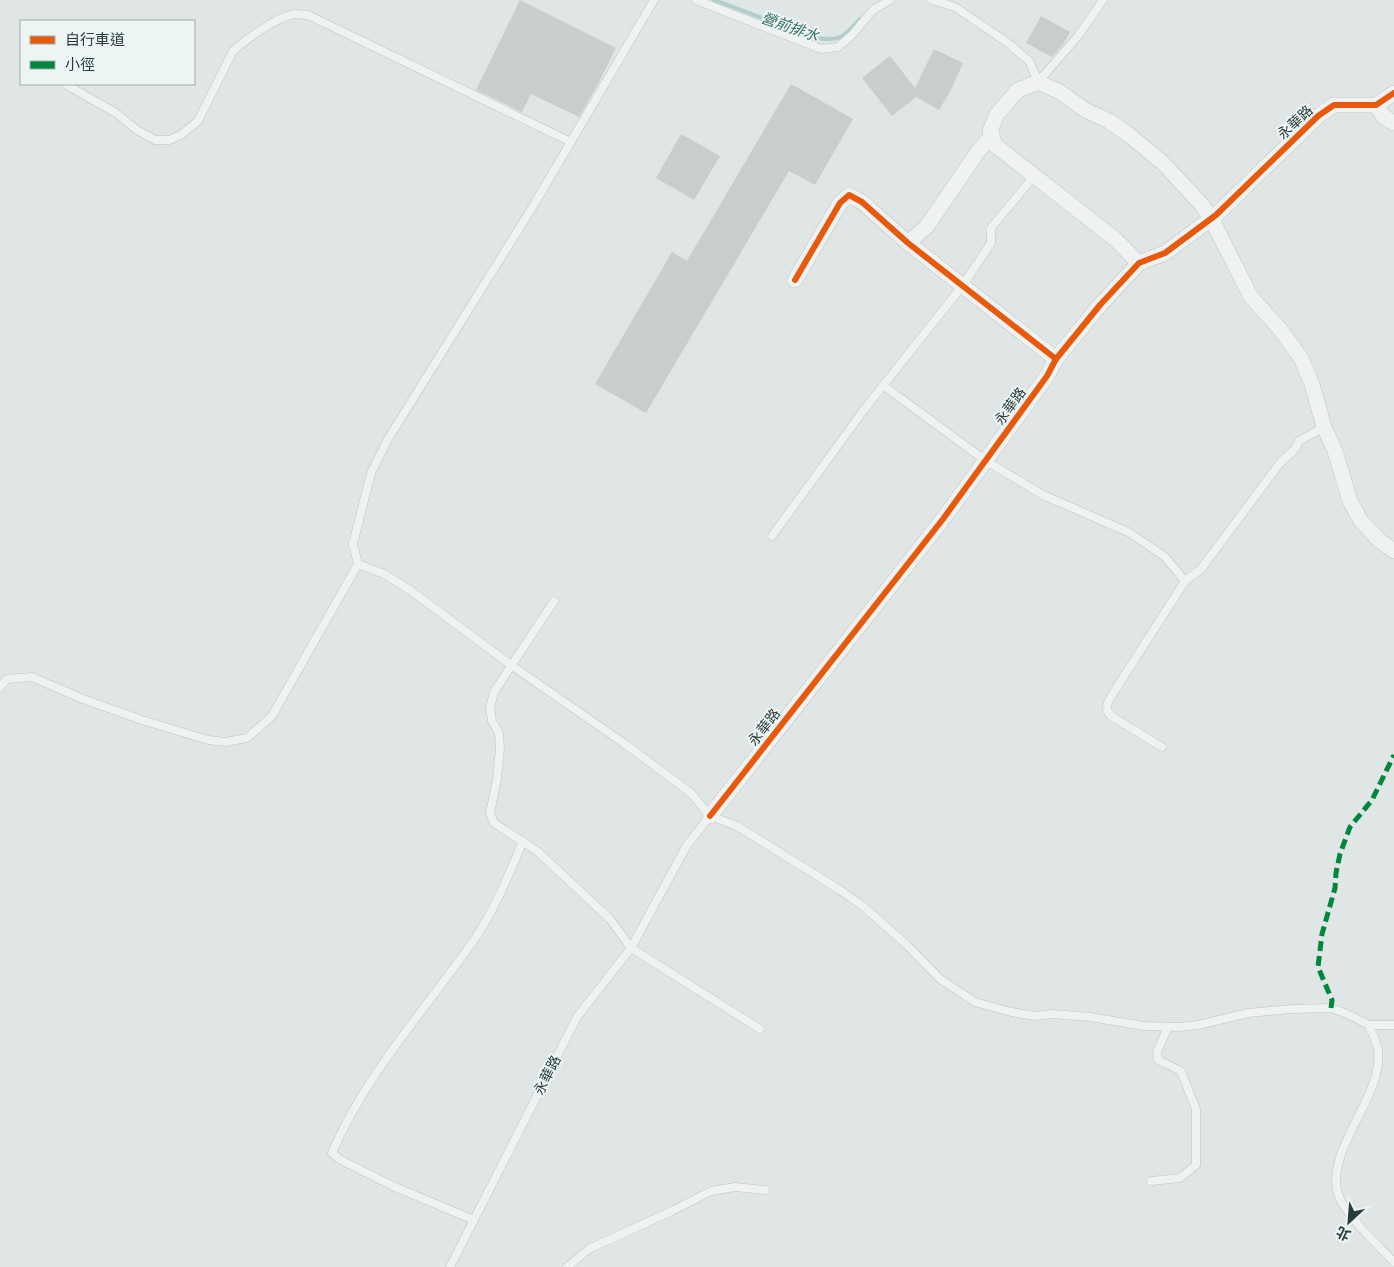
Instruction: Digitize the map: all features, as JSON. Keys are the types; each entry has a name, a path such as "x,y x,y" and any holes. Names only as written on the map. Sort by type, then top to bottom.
{"street":[{"path":"1139,263 1115,239 996,145 990,131 997,114 1018,90 1038,82 1060,92 1085,110 1109,121 1129,135 1163,163 1188,188 1210,218 1251,296 1280,329 1300,358 1312,384 1324,427 1336,451 1350,502 1361,521 1380,541 1394,551"},
{"path":"1394,93 1376,105 1384,117 1394,123"},
{"name":"永華路","path":"710,816 943,519 1047,376 1056,359 1100,305 1139,263 1165,252 1210,218 1318,116 1334,105 1376,105"},
{"path":"908,243 927,226 979,150 992,135"},
{"path":"795,280 840,203 849,195 862,202 908,243 1056,359"}],"lane":[{"path":"0,687 7,679 32,677 108,708 208,740 226,742 247,738 272,716 358,564 353,544 371,473 388,439 535,203 654,0"},
{"path":"696,0 821,49 838,47 852,35 873,10 890,0"},
{"path":"932,0 955,8 1008,43 1030,62 1038,82 1078,36 1103,0"},
{"path":"67,85 116,113 137,130 155,140 169,140 181,135 198,121 233,51 276,22 295,14 308,15 571,142"},
{"path":"772,536 863,411 962,285 991,243 991,228 1035,174"},
{"path":"884,386 986,461 1043,495 1128,532 1165,558 1186,581"},
{"path":"1162,747 1111,716 1106,711 1112,695 1186,581 1201,569 1280,463 1299,442 1324,427"},
{"path":"358,564 384,574 410,590 511,665 625,744 691,793 710,816 737,826 864,907 908,946 940,979 975,1002 1011,1012 1035,1016 1052,1014 1144,1026 1198,1025 1248,1013 1331,1008 1370,1025 1394,1025"},
{"path":"554,601 494,692 490,708 492,720 499,733 500,748 497,779 490,813 494,823 537,851 610,919 631,948 760,1029"},
{"name":"永華路","path":"450,1267 577,1017 631,948 687,845 710,816"},
{"path":"474,1220 395,1187 339,1159 332,1153 359,1099 477,935 502,890 523,841"},
{"path":"1370,1025 1378,1050 1376,1076 1336,1172 1338,1194 1344,1207 1394,1262"},
{"path":"1151,1181 1180,1178 1196,1165 1196,1109 1181,1071 1158,1060 1157,1052 1168,1027"},
{"path":"567,1267 588,1249 672,1212 711,1191 735,1187 765,1190"}],"building":[{"path":"520,0 616,48 579,117 531,94 522,112 476,90"},
{"path":"1041,16 1070,32 1064,43 1052,57 1026,43"},
{"path":"934,49 963,63 951,90 939,110 916,97 892,116 862,78 890,56 915,88"},
{"path":"791,84 853,119 815,185 789,171 646,413 595,384 672,252 687,261"},
{"path":"681,134 720,156 694,200 656,178"}],"waterway":[{"name":"營前排水","path":"714,0 816,38 832,39 842,36 860,19"}],"marked path":[{"path":"1331,1008 1332,1000 1318,967 1322,934 1335,888 1340,854 1350,827 1372,800 1394,755"}],"cycle path":[{"path":"710,816 943,519 1047,376 1056,359 1100,305 1139,263 1165,253 1216,215 1318,116 1334,105 1376,105 1394,93"},
{"path":"795,280 840,203 849,195 862,202 908,243 1056,359"}]}
